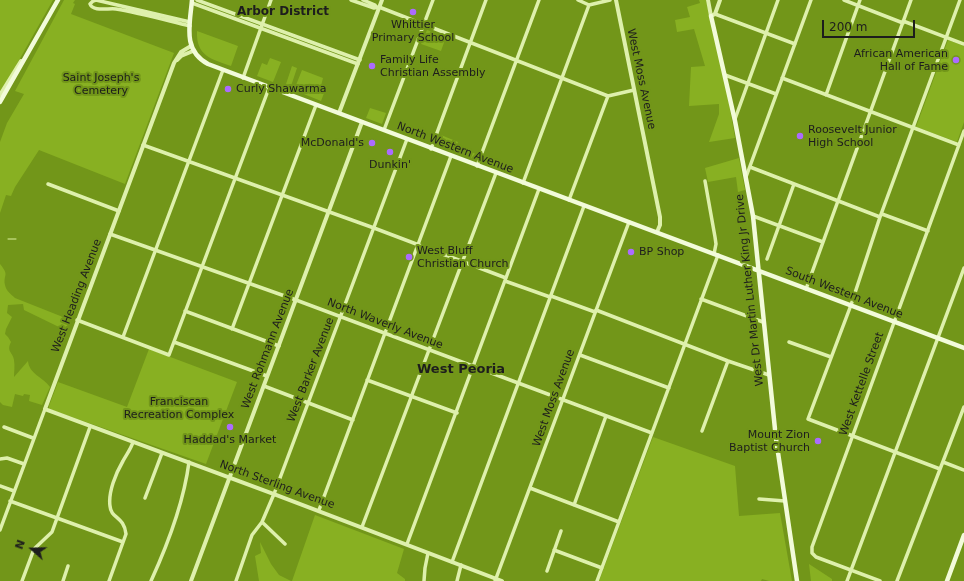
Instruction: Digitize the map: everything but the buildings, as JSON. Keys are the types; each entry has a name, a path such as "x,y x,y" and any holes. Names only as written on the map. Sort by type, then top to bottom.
{"main road":[{"path":"0,102 58,0"},
{"path":"192,1 190,24 190,42 192,48"},
{"name":"West Dr Martin Luther King Jr Drive","path":"713,15 735,119 753,216 769,375 797,581"},
{"name":"North Western Avenue","path":"192,48 197,57 204,62 243,78 384,130 406,140 716,254"},
{"name":"South Western Avenue","path":"716,254 964,348"},
{"path":"946,581 964,535"}],"street":[{"path":"96,0 190,24 115,9 94,9 90,4 92,1 96,0"},
{"path":"197,0 262,26"},
{"path":"243,78 271,0"},
{"path":"351,0 374,8 377,7"},
{"path":"362,0 608,96 634,90"},
{"path":"339,114 359,62 377,7 382,0"},
{"path":"384,130 433,0"},
{"path":"431,149 486,0"},
{"path":"477,166 539,0"},
{"path":"578,0 589,5 610,0"},
{"name":"West Moss Avenue","path":"616,0 660,216 660,224 657,232"},
{"name":"West Dr Martin Luther King Jr Drive","path":"708,0 713,15"},
{"path":"720,0 713,15 794,44"},
{"path":"735,119 778,0"},
{"path":"746,177 810,0"},
{"path":"844,0 964,44"},
{"path":"826,95 860,0"},
{"path":"806,289 837,200 911,0"},
{"path":"940,470 808,419 851,305 881,216 960,0"},
{"path":"192,1 359,62"},
{"path":"523,183 589,5"},
{"name":"West Heading Avenue","path":"0,530 77,320 172,69 179,54 192,48"},
{"path":"0,95 16,68 29,52"},
{"path":"123,337 223,70"},
{"path":"725,75 776,94"},
{"path":"782,78 913,128 964,150"},
{"path":"77,320 169,355 269,88"},
{"path":"569,200 608,96"},
{"path":"232,329 316,105"},
{"name":"West Rohmann Avenue","path":"191,581 362,122"},
{"name":"West Kettelle Street","path":"851,569 816,557 812,554 813,546 964,131"},
{"name":"West Barker Avenue","path":"236,581 252,535 262,522 274,494 406,140"},
{"path":"143,145 418,244 550,296 769,375"},
{"path":"319,510 452,156"},
{"path":"750,167 928,232"},
{"path":"362,527 496,173"},
{"path":"597,581 685,345 716,254 715,237 705,181"},
{"path":"48,184 119,211"},
{"path":"767,259 794,184"},
{"path":"407,544 457,413 539,189"},
{"path":"452,562 584,206"},
{"path":"753,216 823,242"},
{"name":"West Moss Avenue","path":"495,580 629,222"},
{"name":"North Waverly Avenue","path":"110,234 296,300 652,433"},
{"path":"847,581 964,268"},
{"path":"701,299 763,322"},
{"path":"185,311 279,346"},
{"path":"174,342 267,376"},
{"path":"789,342 831,357"},
{"path":"580,355 669,388"},
{"path":"702,431 728,361"},
{"path":"367,380 457,413"},
{"path":"264,386 353,420"},
{"path":"897,581 964,407"},
{"name":"North Sterling Avenue","path":"44,410 319,510 461,565 495,580 502,581"},
{"path":"574,505 606,416"},
{"path":"4,427 33,438"},
{"path":"22,581 34,549 52,532 90,427"},
{"path":"109,581 126,534 123,522 112,513 109,504 114,480 121,463 133,442"},
{"path":"145,498 162,452"},
{"path":"0,459 7,458 24,464"},
{"path":"151,581 161,558 183,496 189,462"},
{"path":"943,462 964,470"},
{"path":"0,486 14,491"},
{"path":"530,488 619,522"},
{"path":"759,499 785,501"},
{"path":"10,501 123,542"},
{"path":"262,522 285,544"},
{"path":"547,571 562,531"},
{"path":"554,550 602,568"},
{"path":"424,581 428,553"},
{"path":"457,581 461,565"},
{"path":"63,581 68,566"},
{"path":"851,569 880,581"}],"green space":[{"path":"0,0 53,0 0,94"},
{"name":"Saint Joseph's Cemetery","path":"64,0 75,0 71,14 174,53 125,184 39,150 15,187 11,196 6,195 0,213 0,142 7,123 24,94 15,91"},
{"path":"699,0 706,0 726,86 735,138 709,142 719,114 719,104 689,106 691,67 705,66 694,29 677,32 675,20 690,17 687,7 700,3"},
{"path":"427,30 446,37 441,51 421,44"},
{"path":"197,31 238,46 231,66 211,58 202,51 197,39"},
{"path":"948,40 964,46 964,122 957,142 916,127"},
{"path":"270,58 281,62 273,82 257,76 262,63 267,65"},
{"path":"292,66 297,68 290,89 285,87"},
{"path":"302,70 323,78 321,86 326,88 321,101 294,90"},
{"path":"370,108 386,113 382,124 366,118"},
{"path":"441,135 458,142 454,152 437,146"},
{"path":"458,148 476,154 474,159 456,153"},
{"path":"739,158 745,190 738,192 736,177 708,182 705,168"},
{"path":"0,264 5,273 6,287 15,298 68,319 67,328 61,328 24,310 23,304 8,305 7,313 12,317 5,334 11,342 9,350 14,360 14,377 28,361 31,369 50,387 42,405 29,401 30,395 24,394 23,396 15,394 12,407 3,405 0,402"},
{"name":"Franciscan Recreation Complex","path":"149,349 237,382 206,464 49,409 58,382 127,407"},
{"path":"653,437 735,466 739,516 780,513 792,581 769,581 762,579 761,581 599,581"},
{"path":"315,515 404,549 397,573 405,579 405,581 292,581"},
{"path":"260,542 271,564 279,575 291,581 259,581 255,556 261,553"},
{"path":"809,564 832,579 832,581 811,581"}],"waterway":[{"path":"8,239 16,239"}],"place":[{"name":"Whittier Primary School","path":"413,12"},
{"name":"African American Hall of Fame","path":"956,60"},
{"name":"Family Life Christian Assembly","path":"372,66"},
{"name":"Curly Shawarma","path":"228,89"},
{"name":"Roosevelt Junior High School","path":"800,136"},
{"name":"McDonald's","path":"372,143"},
{"name":"Dunkin'","path":"390,152"},
{"name":"BP Shop","path":"631,252"},
{"name":"West Bluff Christian Church","path":"409,257"},
{"name":"Haddad's Market","path":"230,427"},
{"name":"Mount Zion Baptist Church","path":"818,441"}],"district":[{"name":"Arbor District","path":"283,12"},
{"name":"West Peoria","path":"461,370"}]}
